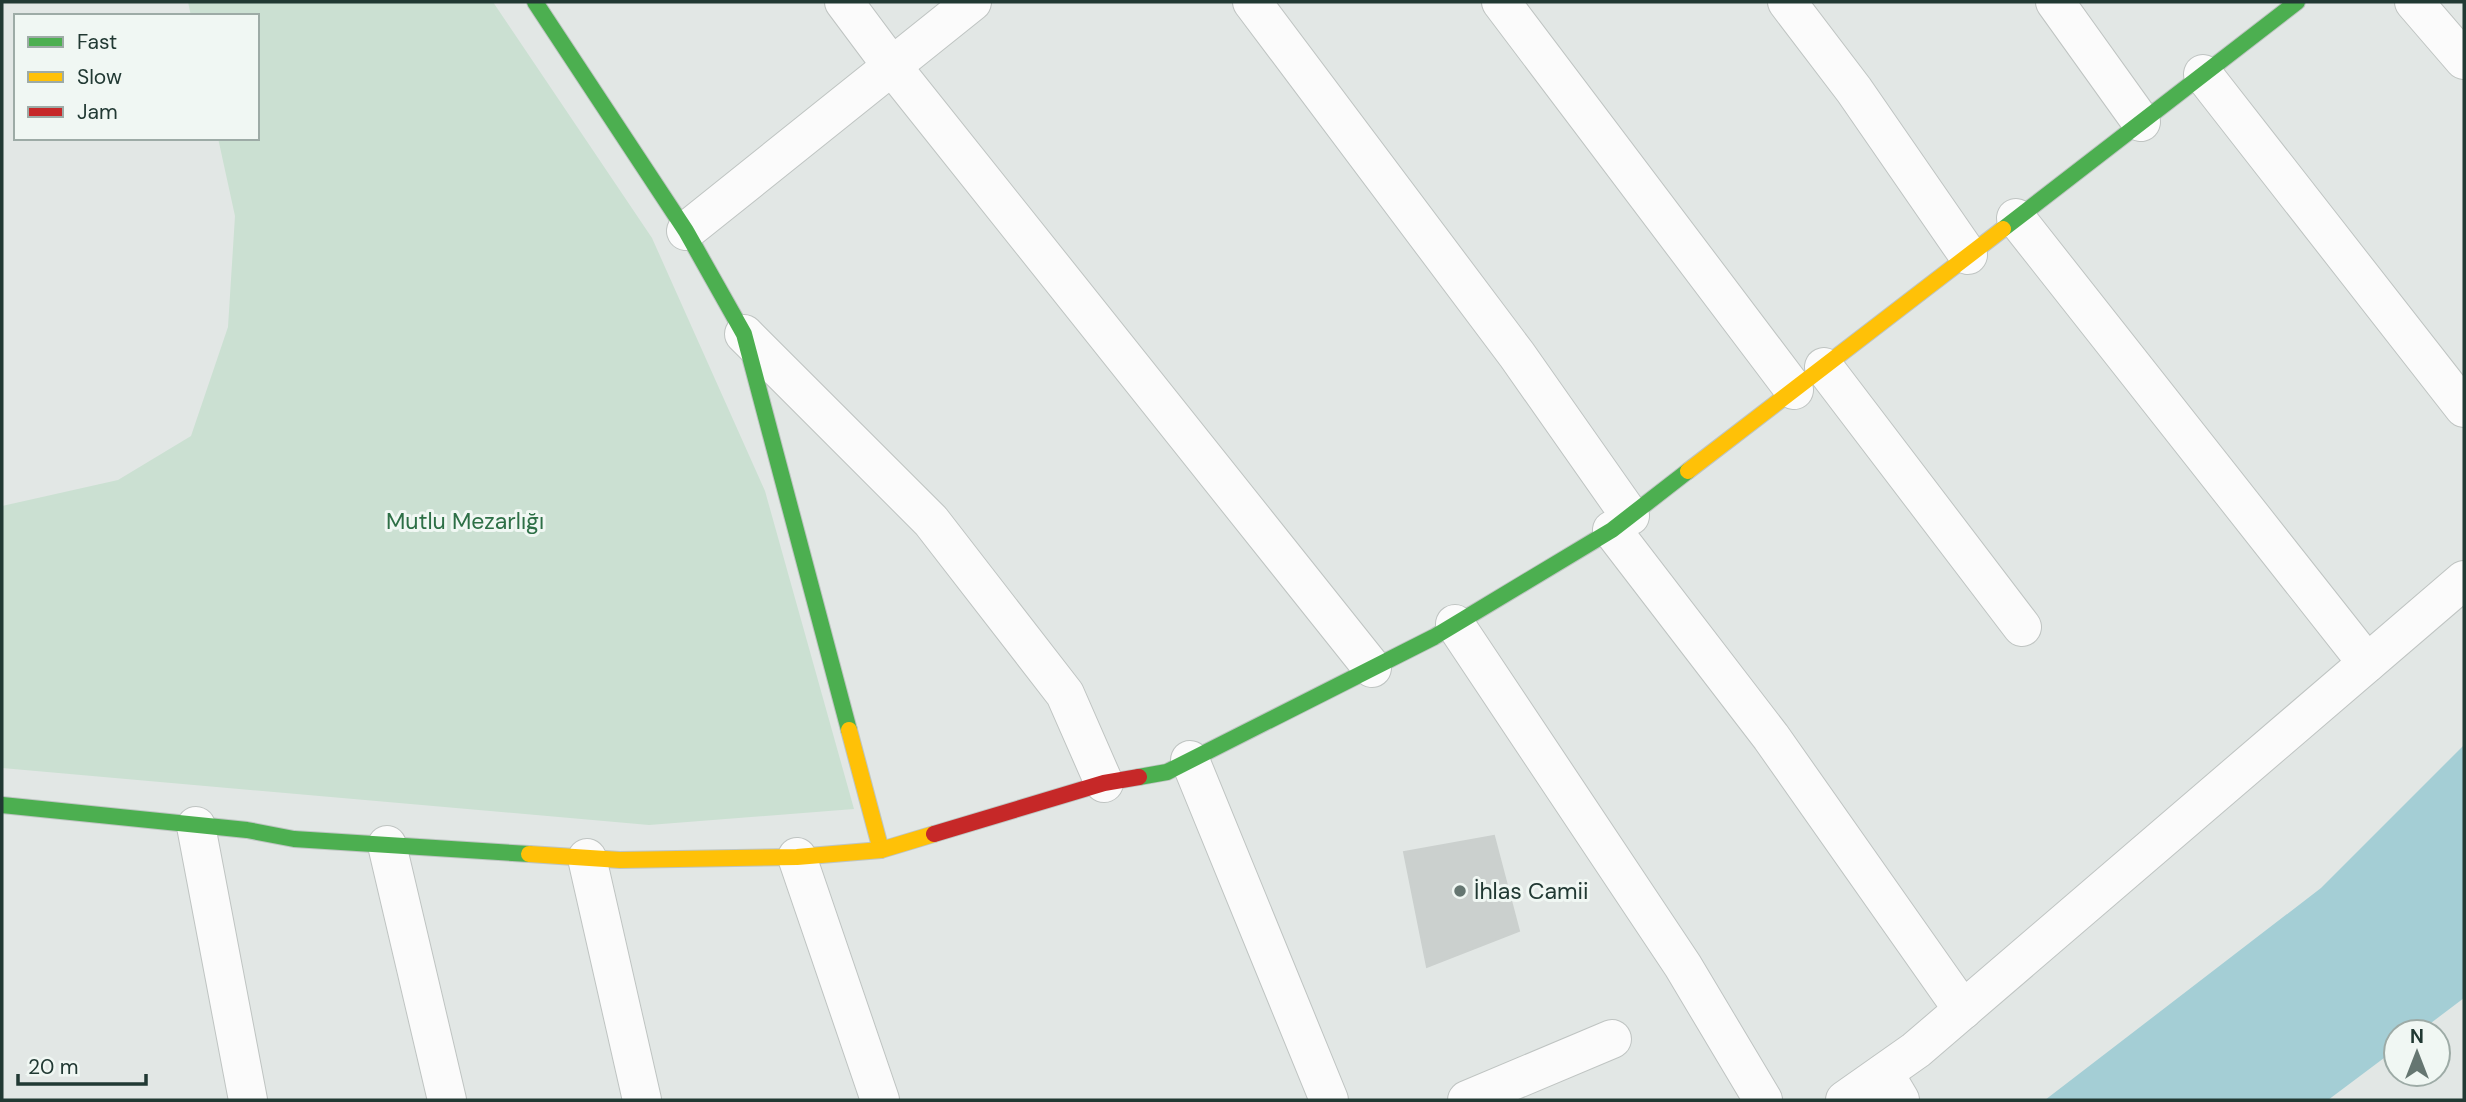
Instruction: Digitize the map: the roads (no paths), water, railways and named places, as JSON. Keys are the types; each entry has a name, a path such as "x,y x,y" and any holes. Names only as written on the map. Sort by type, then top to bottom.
{"main road":[{"path":"535,2 686,231 744,334 881,850"},
{"path":"2,805 247,830 294,839 620,860 797,857 881,850 1104,783 1167,772 1455,624 1621,523 2203,74 2278,7"}],"street":[{"path":"844,2 891,65 1373,668"},
{"path":"686,231 972,2"},
{"path":"1252,2 1517,355 1621,523 1962,1010"},
{"path":"1501,2 1794,390"},
{"path":"1787,2 1854,90 1968,255"},
{"path":"2055,2 2141,122"},
{"path":"2414,2 2464,60"},
{"path":"2203,74 2464,408"},
{"path":"2016,218 2367,663"},
{"path":"744,334 931,521 1065,694 1104,783"},
{"path":"1824,367 2022,627"},
{"path":"1844,1100 1892,1087 1916,1050 2464,580"},
{"path":"1455,624 1683,966 1763,1100"},
{"path":"1191,760 1329,1100"},
{"path":"196,826 248,1100"},
{"path":"387,845 447,1100"},
{"path":"797,857 871,1098"},
{"path":"587,858 642,1100"},
{"path":"1467,1100 1612,1039"}],"water":[{"path":"2464,745 2464,998 2438,1018 2382,1018 2382,1060 2328,1100 2045,1100 2321,888"}],"place":[{"name":"İhlas Camii","path":"1460,891"}],"park label":[{"name":"Mutlu Mezarlığı","path":"465,521"}]}
